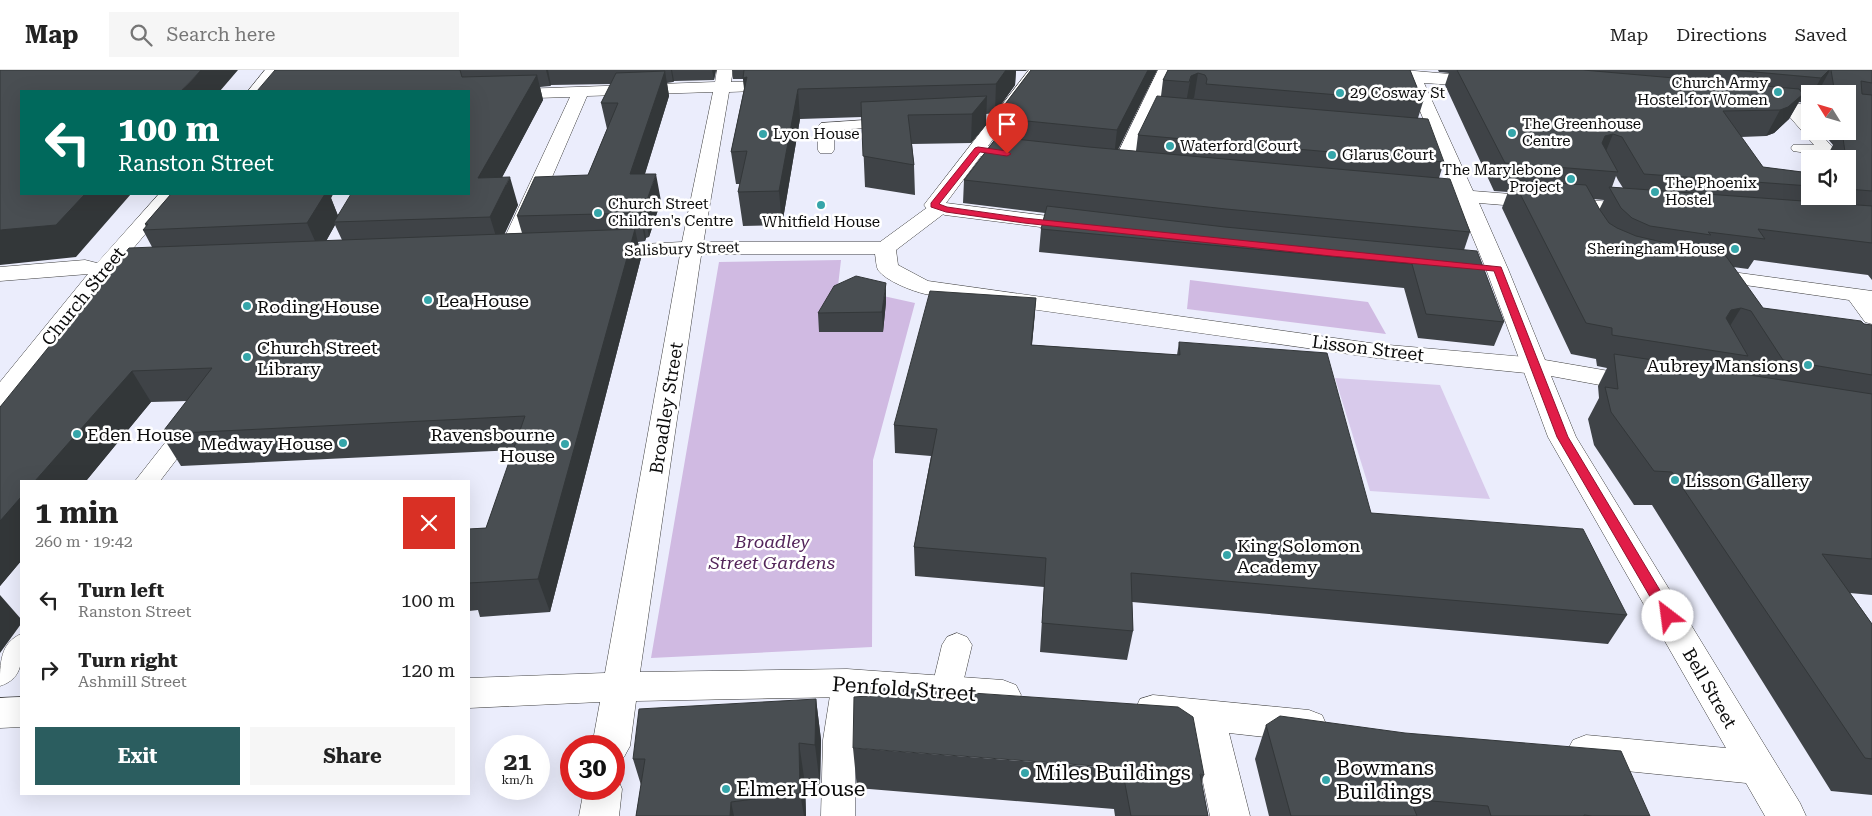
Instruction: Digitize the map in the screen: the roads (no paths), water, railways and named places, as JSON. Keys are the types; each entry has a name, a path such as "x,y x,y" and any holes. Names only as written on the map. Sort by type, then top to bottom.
{"street":[{"path":"257,90 273,70"},
{"path":"1141,167 1113,164 1147,111 1166,70"},
{"path":"1394,73 1504,83"},
{"path":"1014,78 1035,74"},
{"path":"939,208 935,203 978,150 1035,74"},
{"name":"Bell Street","path":"1412,74 1497,269 1562,437 1786,816"},
{"path":"470,95 581,92 723,79 800,85"},
{"name":"Broadley Street","path":"613,735 689,260 723,79"},
{"path":"507,256 581,92"},
{"path":"1740,103 1801,109"},
{"path":"1147,111 1196,113"},
{"path":"1420,136 1441,137"},
{"path":"978,150 1042,158"},
{"path":"1406,191 1581,206 1619,201 1653,211"},
{"name":"Church Street","path":"0,399 102,271 167,195"},
{"path":"885,248 939,208 1104,229"},
{"name":"Salisbury Street","path":"583,253 689,260 885,248"},
{"name":"Lisson Street","path":"885,248 888,268 913,283 925,287 1377,350 1536,366 1658,387"},
{"path":"0,274 85,267 102,271 164,268"},
{"path":"1475,267 1497,269"},
{"name":"Penfold Street","path":"470,693 621,687 846,683 1031,697"},
{"path":"1118,706 1345,729"},
{"path":"0,713 20,712"},
{"path":"1207,716 1230,816"},
{"path":"1553,748 1756,767"},
{"path":"599,816 601,800"}],"lane":[{"path":"1789,108 1828,151 1799,148"},
{"path":"982,120 1002,119"},
{"path":"826,150 826,126 912,122"},
{"path":"1581,206 1592,226"},
{"path":"1696,273 1864,296 1872,318"},
{"path":"149,480 187,430"},
{"path":"946,691 957,645"},
{"path":"0,674 20,647"},
{"path":"838,816 839,740 846,683"}],"place":[{"name":"Church Army Hostel for Women","path":"1778,92"},
{"name":"29 Cosway St","path":"1340,93"},
{"name":"The Greenhouse Centre","path":"1512,133"},
{"name":"Lyon House","path":"763,134"},
{"name":"Waterford Court","path":"1170,146"},
{"name":"Glarus Court","path":"1332,155"},
{"name":"The Marylebone Project","path":"1571,179"},
{"name":"The Phoenix Hostel","path":"1655,192"},
{"name":"Whitfield House","path":"821,205"},
{"name":"Church Street Children's Centre","path":"598,213"},
{"name":"Sheringham House","path":"1735,249"},
{"name":"Lea House","path":"428,300"},
{"name":"Roding House","path":"247,306"},
{"name":"Church Street Library","path":"247,357"},
{"name":"Aubrey Mansions","path":"1808,365"},
{"name":"Eden House","path":"77,434"},
{"name":"Medway House","path":"343,443"},
{"name":"Ravensbourne House","path":"565,444"},
{"name":"Lisson Gallery","path":"1675,480"},
{"name":"King Solomon Academy","path":"1227,555"},
{"name":"Miles Buildings","path":"1025,773"},
{"name":"Bowmans Buildings","path":"1326,780"},
{"name":"Elmer House","path":"726,789"}],"park label":[{"name":"Broadley Street Gardens","path":"772,551"}]}
